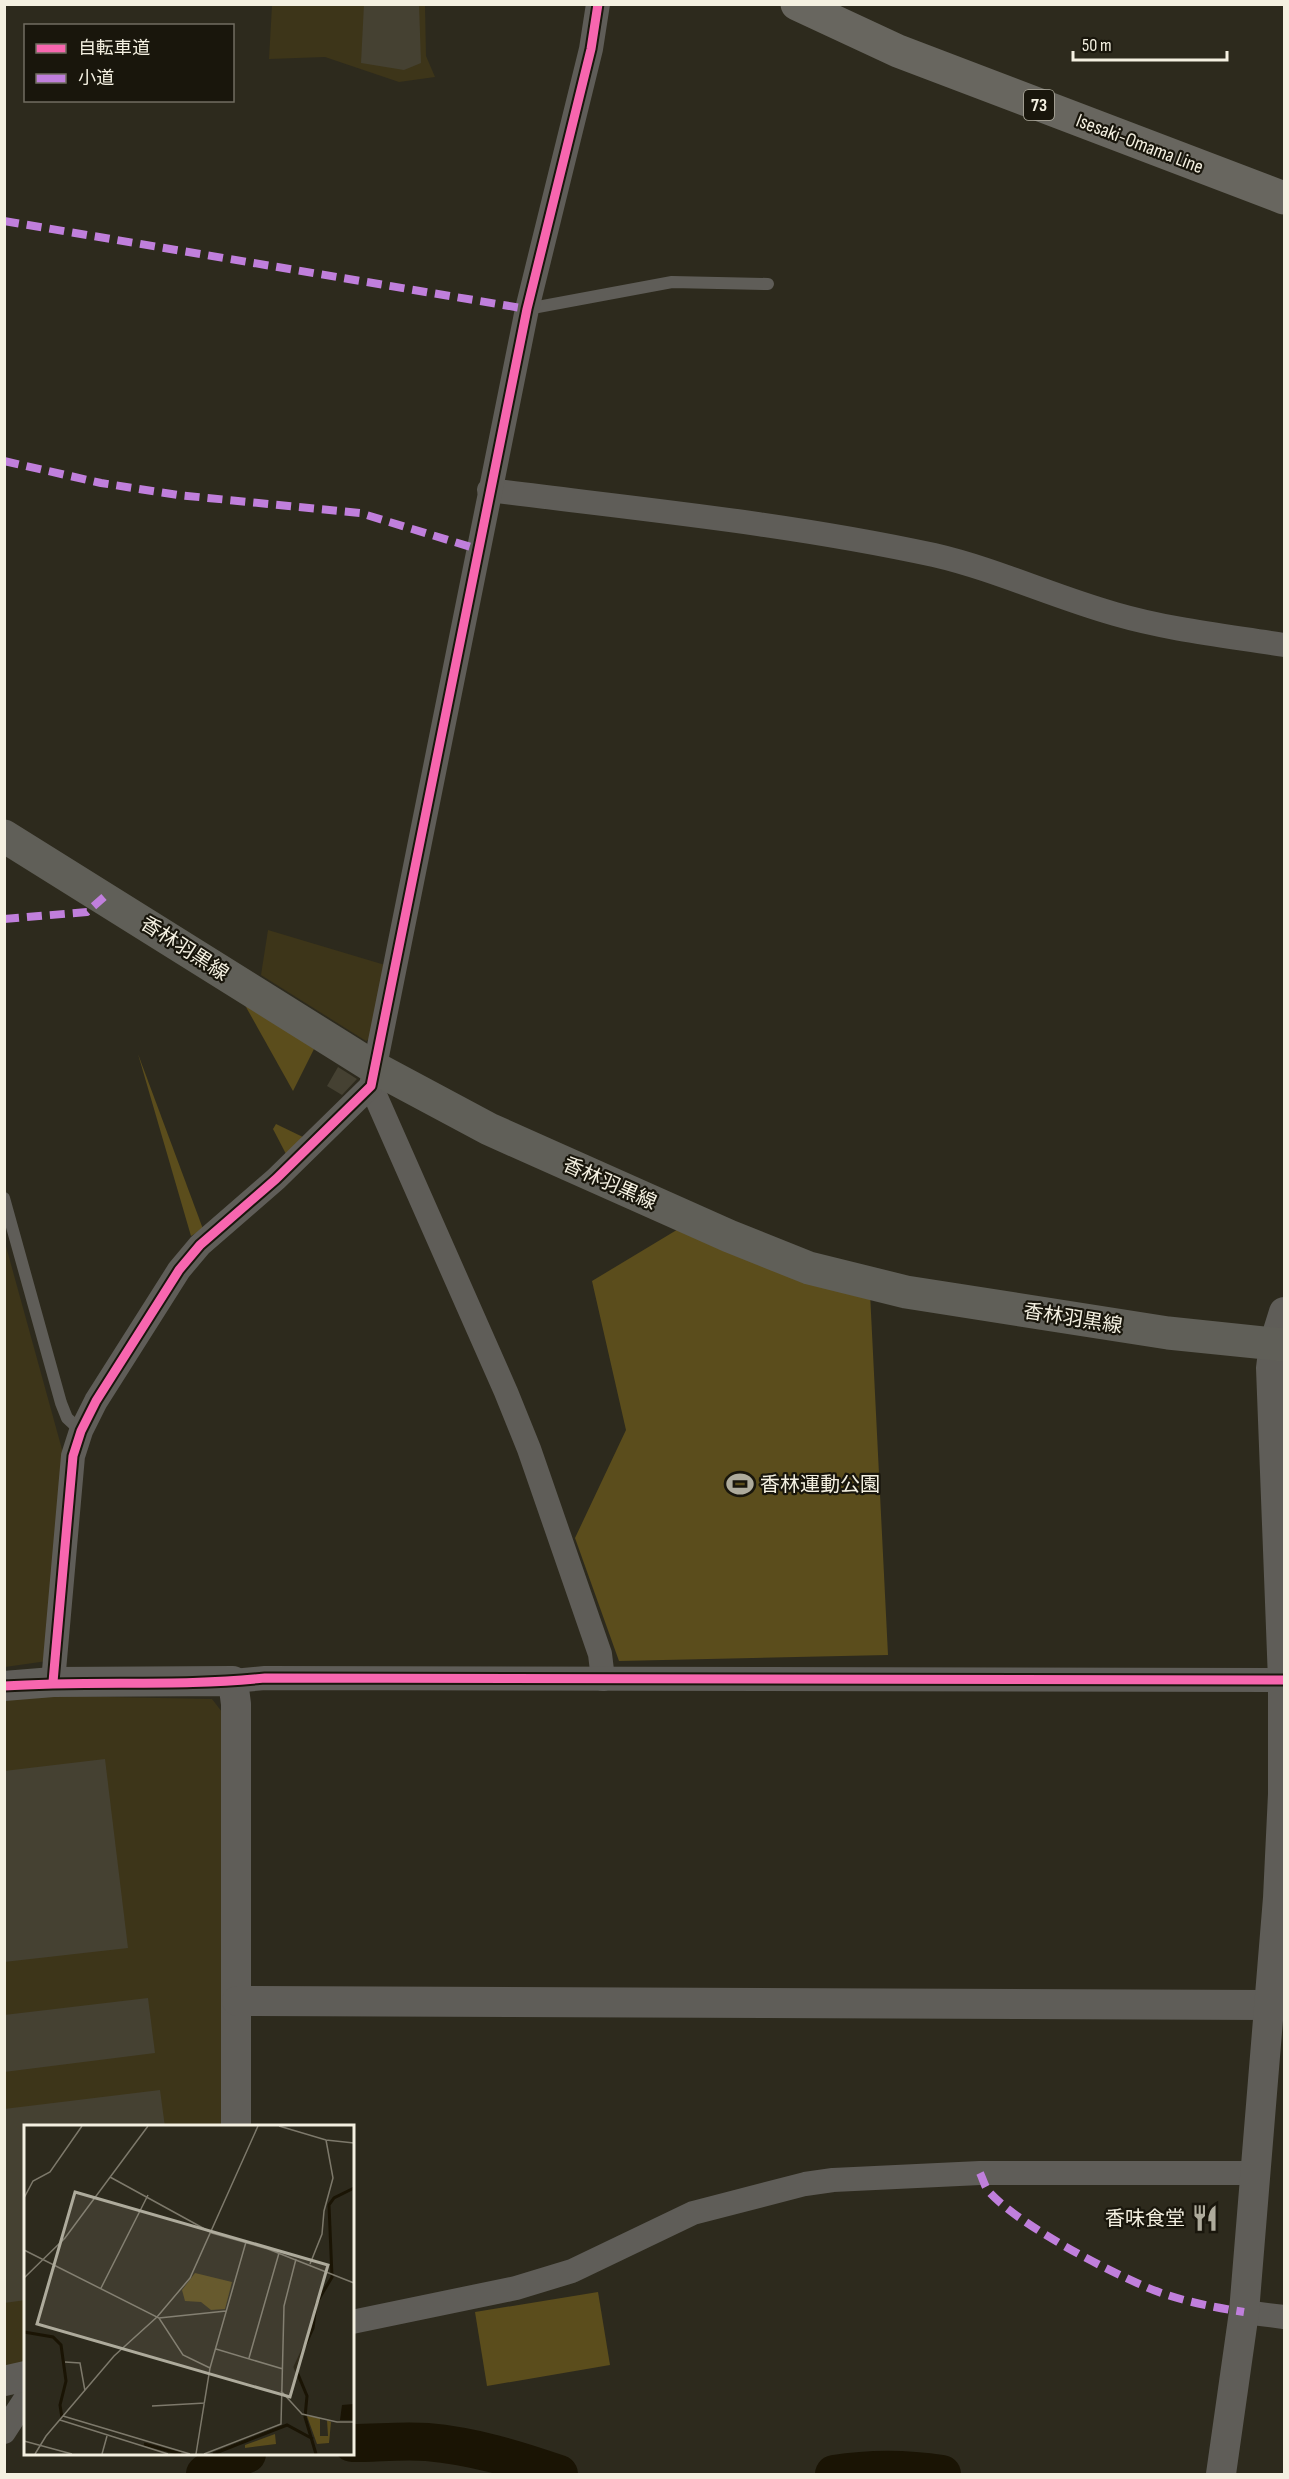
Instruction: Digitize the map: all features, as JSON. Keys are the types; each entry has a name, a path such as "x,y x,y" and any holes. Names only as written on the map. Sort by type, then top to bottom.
{"main road":[{"name":"Isesaki-Omama Line","path":"797,4 898,51 1284,198"},
{"name":"香林羽黒線","path":"4,836 373,1077 729,1236 809,1268 906,1292 1168,1333 1279,1344"}],"street":[{"path":"53,1682 74,1456 81,1431 119,1361 193,1254 276,1179 373,1077 477,566 489,490 527,309 591,49 598,4"},
{"path":"489,490 798,529 886,546 937,556 1114,614 1163,625 1284,645"},
{"path":"373,1077 529,1449 600,1654 603,1678"},
{"path":"1221,2475 1244,2312 1269,2005 1283,1794 1283,1676 1271,1397 1284,1312"},
{"path":"4,1686 53,1682 233,1681 265,1678 1283,1676"},
{"path":"233,1681 236,1704 237,2125"},
{"path":"237,2001 1269,2005"},
{"path":"354,2322 516,2288 581,2267 693,2213 805,2184 832,2180 980,2173 1256,2173"},
{"path":"1244,2312 1284,2317"},
{"path":"4,2381 24,2376"},
{"path":"4,2432 24,2401"}],"lane":[{"path":"527,309 672,282 768,284"},
{"path":"4,1198 61,1402 67,1418 81,1431"}],"shaded area":[{"path":"272,5 425,5 426,56 435,77 399,82 325,57 269,59"},
{"path":"268,930 385,965 373,1037 366,1041 261,975"},
{"path":"241,998 314,1049 293,1091"},
{"path":"138,1054 203,1229 191,1236"},
{"path":"276,1124 305,1138 286,1154 273,1129"},
{"name":"香林運動公園","path":"685,1225 870,1293 888,1655 619,1661 575,1538 626,1430 592,1281"},
{"path":"4,1239 63,1453 47,1661 5,1667"},
{"path":"57,1696 212,1699 222,1712 225,2125 24,2125 24,2366 5,2370 5,1700"},
{"path":"598,2292 610,2365 487,2386 475,2312"}],"building":[{"path":"364,4 419,4 421,63 404,70 361,63"},
{"path":"338,1067 357,1079 342,1095 327,1086"},
{"path":"105,1759 128,1948 4,1962 4,1771"},
{"path":"148,1998 155,2053 4,2072 4,2015"},
{"path":"160,2090 165,2125 24,2125 24,2300 4,2303 4,2109"}],"waterway":[{"path":"354,2443 409,2441 444,2444 494,2454 559,2474"},
{"path":"205,2474 213,2468 245,2455"},
{"path":"834,2474 888,2470 942,2474"}],"marked path":[{"path":"4,221 527,309"},
{"path":"4,461 101,483 178,495 360,513 471,547"},
{"path":"4,919 87,912 104,897"},
{"path":"980,2173 988,2191 1004,2206 1086,2258 1169,2296 1244,2312"}],"cycle path":[{"path":"53,1682 73,1456 81,1431 96,1401 179,1270 200,1245 276,1179 371,1086 527,309 591,49 598,4"},
{"path":"4,1686 200,1682 265,1678 1283,1680"}],"place":[{"name":"香林運動公園","path":"740,1484"},
{"name":"香味食堂","path":"1205,2218"}]}
